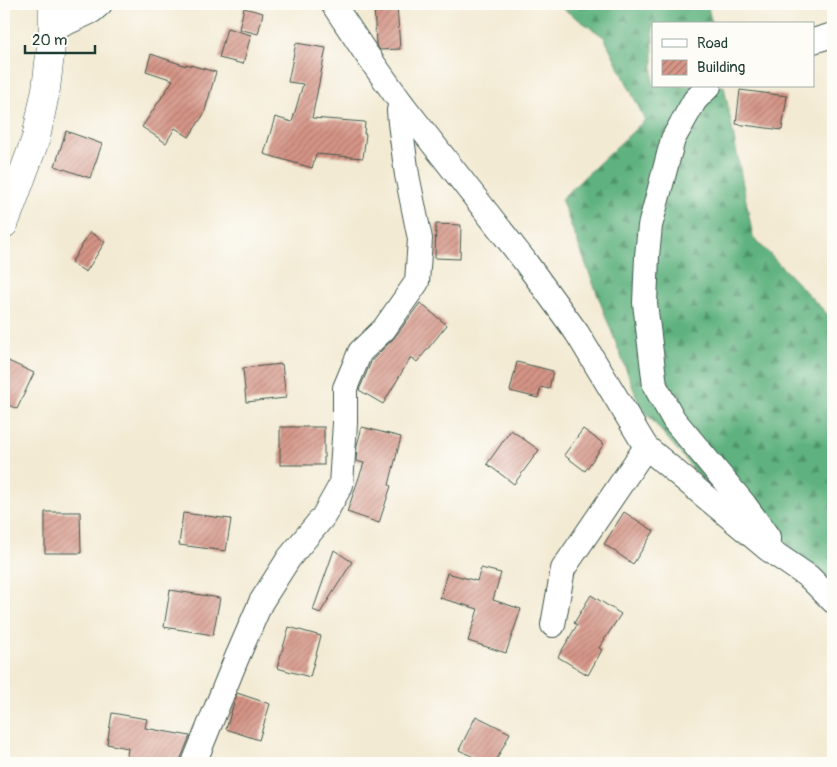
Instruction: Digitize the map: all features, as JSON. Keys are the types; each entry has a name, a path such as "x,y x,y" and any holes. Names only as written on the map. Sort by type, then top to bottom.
{"main road":[{"path":"4,224 36,138 46,89 53,17"}],"street":[{"path":"53,17 92,11 100,4"},
{"path":"333,4 402,104 524,260 577,333 646,447 768,549 809,577 833,601"},
{"path":"814,41 833,35"},
{"path":"707,88 695,100 672,139 650,226 645,303 655,386 674,420 744,504 768,537 768,549"},
{"path":"194,763 261,602 289,558 323,517 341,485 345,388 360,352 384,329 417,282 420,239 400,123 399,110 402,104"},
{"path":"553,625 563,569 646,447"}],"green space":[{"path":"556,4 711,4 708,7 712,22 652,22 652,88 724,88 753,237 833,320 833,581 731,513 640,406 561,199 645,120 604,37"}],"building":[{"path":"374,4 397,4 400,49 380,50 376,44"},
{"path":"244,8 263,13 258,34 239,29"},
{"path":"227,28 251,35 243,64 219,58"},
{"path":"296,43 326,48 312,118 365,122 364,134 366,134 363,158 316,154 312,168 264,154 275,117 292,122 303,84 288,82"},
{"path":"151,54 186,66 186,64 216,72 204,114 189,137 175,128 166,143 142,127 173,80 146,71"},
{"path":"740,90 787,96 782,130 736,124"},
{"path":"66,131 102,144 90,178 55,166"},
{"path":"436,224 461,225 460,259 435,258"},
{"path":"90,232 105,242 86,272 71,263"},
{"path":"420,303 447,325 417,362 411,357 383,404 359,390 372,360 395,337"},
{"path":"4,359 34,373 17,409 4,403"},
{"path":"517,362 553,371 549,389 541,387 538,398 510,391"},
{"path":"282,364 286,398 246,402 243,368"},
{"path":"280,427 324,427 324,465 280,465"},
{"path":"362,427 401,437 389,485 391,486 379,523 347,512 364,463 356,461 357,445"},
{"path":"583,429 604,444 585,471 564,455"},
{"path":"511,430 539,450 514,484 487,464"},
{"path":"45,512 80,512 81,553 45,553"},
{"path":"624,512 654,531 633,564 604,544"},
{"path":"183,513 231,519 226,551 179,545"},
{"path":"334,550 352,562 320,613 313,610"},
{"path":"481,568 501,573 493,600 521,609 506,653 468,641 478,609 440,598 447,573 477,581"},
{"path":"170,590 220,598 213,635 164,627"},
{"path":"591,595 621,614 599,648 602,650 588,675 558,657 577,625 574,623"},
{"path":"289,627 321,636 310,677 277,668"},
{"path":"237,693 270,704 259,740 226,729"},
{"path":"112,713 147,719 145,728 190,736 181,758 181,763 126,763 128,748 107,744"},
{"path":"476,716 510,733 495,763 486,763 459,750"}]}
